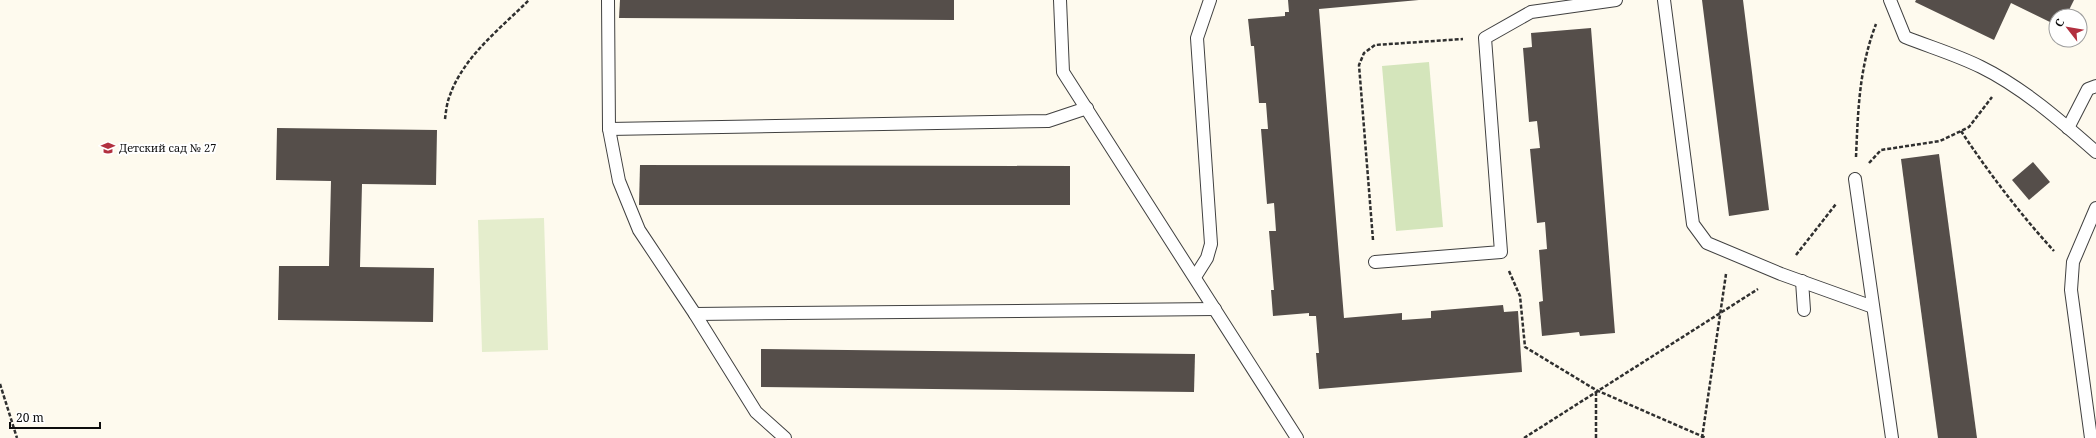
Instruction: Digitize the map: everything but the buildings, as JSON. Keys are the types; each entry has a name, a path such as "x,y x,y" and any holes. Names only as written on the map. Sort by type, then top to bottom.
{"lane":[{"path":"608,0 609,129 619,181 639,230 695,314 756,412 785,438"},
{"path":"1060,0 1063,72 1088,108 1297,438"},
{"path":"1195,277 1206,258 1210,244 1197,38 1210,0"},
{"path":"1375,262 1500,252 1485,38 1531,12 1558,4 1616,0"},
{"path":"1664,0 1693,224 1707,243 1781,274 1873,307"},
{"path":"1890,0 1904,37 1981,66 2006,80 2068,128 2096,152"},
{"path":"2068,128 2088,89 2096,86"},
{"path":"609,129 1048,121 1088,108"},
{"path":"1855,180 1892,438"},
{"path":"2091,438 2071,290 2073,262 2096,208"},
{"path":"1802,281 1804,310"},
{"path":"695,314 1215,308"}],"path":[{"path":"445,119 450,95 463,69 479,50 529,0"},
{"path":"1855,180 1859,97 1866,49 1877,21"},
{"path":"1375,262 1358,65 1364,53 1375,45 1485,38"},
{"path":"1524,438 1596,390 1781,274 1855,180 1881,150 1940,141 1969,127 2006,80"},
{"path":"1961,131 1982,163 2030,225 2056,253 2073,262"},
{"path":"1500,252 1520,296 1525,346 1596,390 1706,438"},
{"path":"1702,437 1721,312 1728,252"},
{"path":"0,384 17,438"},
{"path":"1596,390 1596,438"}],"green space":[{"path":"1429,62 1443,227 1396,231 1382,66"},
{"path":"544,218 548,350 482,352 478,220"}],"place":[{"name":"Детский сад № 27","path":"108,148"}]}
